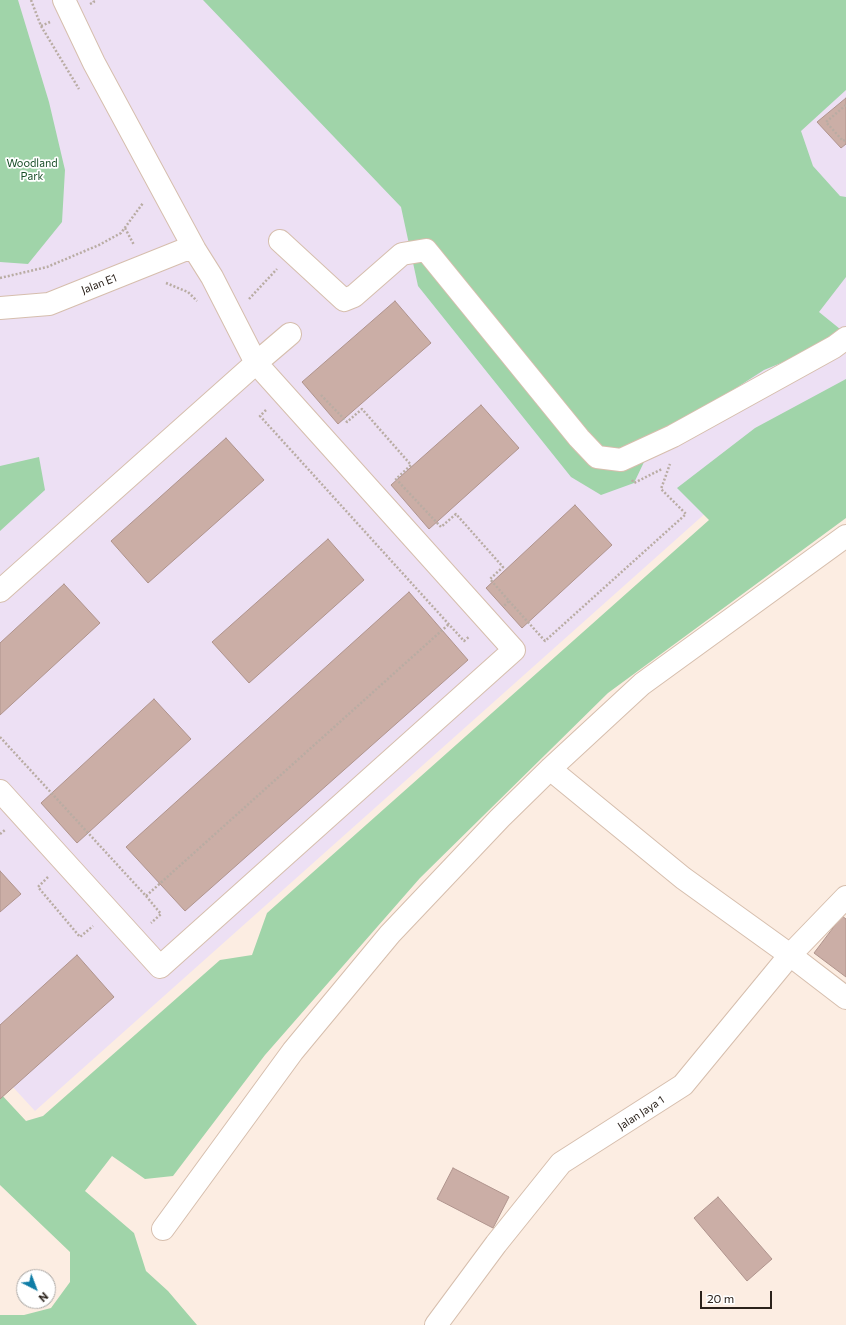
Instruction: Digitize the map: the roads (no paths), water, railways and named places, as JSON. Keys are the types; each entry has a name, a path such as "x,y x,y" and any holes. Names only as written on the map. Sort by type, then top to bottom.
{"street":[{"path":"0,791 160,967 514,650 256,363 212,277 195,250 94,63 64,0"},
{"path":"280,241 344,300 354,296 402,254 426,250 438,267 579,438 597,457 620,460 672,436 827,351 846,338"},
{"name":"Jalan E1","path":"0,308 49,304 184,250 195,250"},
{"path":"0,591 290,334"},
{"path":"163,1229 293,1051 390,934 500,818 550,769 642,684 846,536"},
{"path":"550,769 683,878 790,955 846,998"},
{"name":"Jalan Jaya 1","path":"436,1325 496,1244 560,1163 683,1085 790,955 846,897"}],"park label":[{"name":"Woodland Park","path":"32,169"}]}
